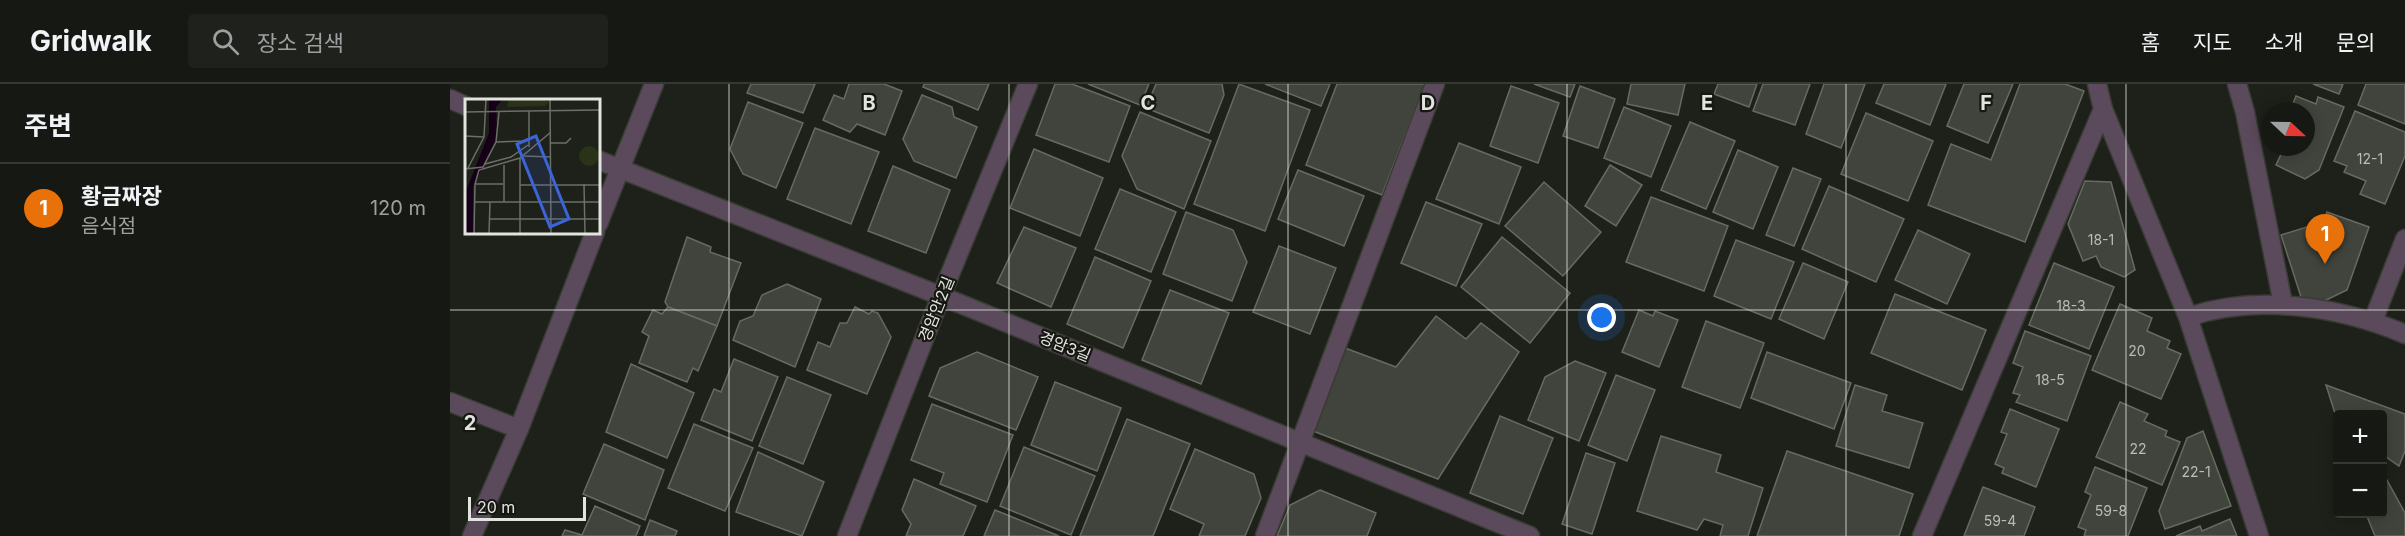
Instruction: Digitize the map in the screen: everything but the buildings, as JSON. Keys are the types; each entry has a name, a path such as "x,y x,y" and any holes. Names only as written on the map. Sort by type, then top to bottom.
{"street":[{"path":"600,219 654,84"},
{"name":"경암안2길","path":"848,536 941,296 1028,84"},
{"path":"1265,536 1435,84"},
{"path":"2097,84 2103,109 2188,318 2259,536"},
{"path":"2237,84 2245,112 2283,304"},
{"path":"450,99 465,106"},
{"path":"1922,536 2103,109"},
{"name":"경암3길","path":"600,161 941,296 1530,536"},
{"path":"472,536 519,429 594,234"},
{"path":"2373,321 2405,239"},
{"path":"2188,318 2212,309 2231,306 2283,304 2373,321 2405,334"},
{"path":"450,402 519,429"}],"place":[{"name":"황금짜장","path":"2325,264"}]}
